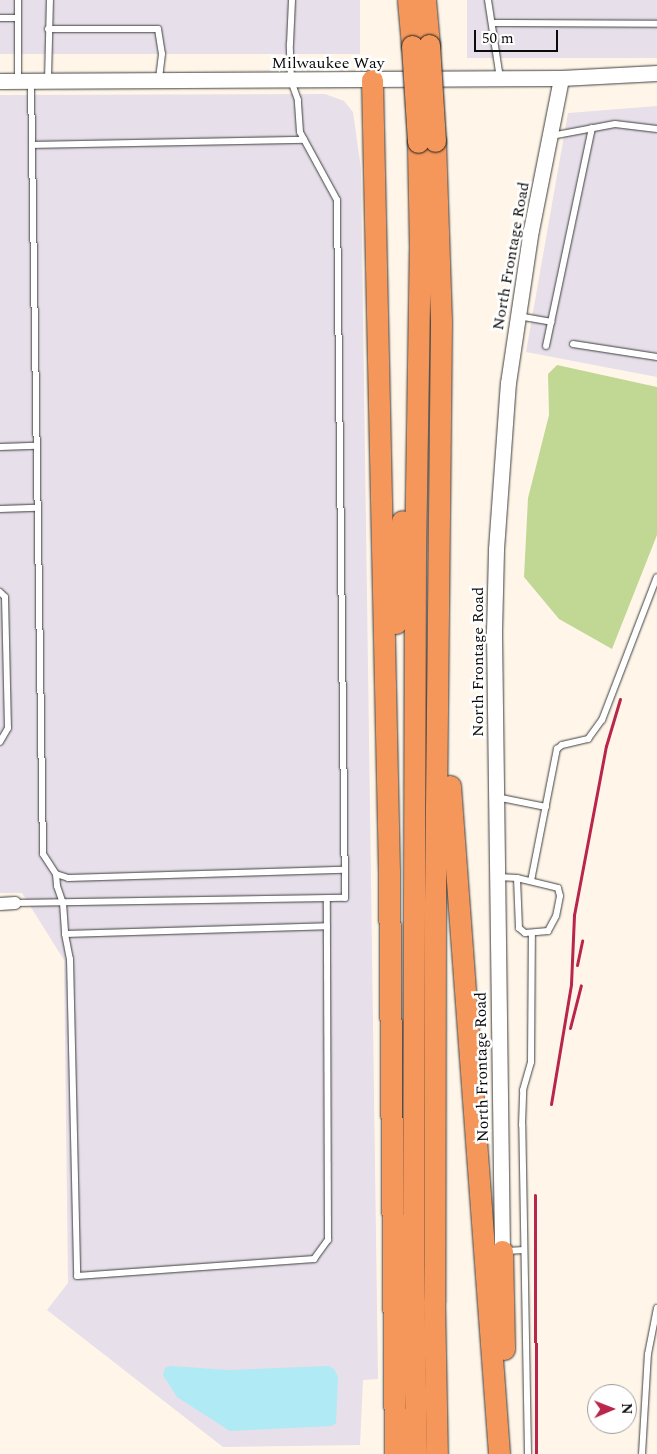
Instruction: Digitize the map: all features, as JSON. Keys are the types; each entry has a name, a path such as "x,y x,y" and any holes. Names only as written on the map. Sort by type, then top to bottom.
{"highway":[{"path":"408,0 420,46"},
{"path":"425,0 420,46 441,322 435,934 434,1302 437,1454"},
{"path":"372,80 389,873 395,1454"},
{"path":"389,873 394,653 426,141"},
{"path":"416,1454 413,1268 415,556 420,250"},
{"path":"439,499 451,824 498,1454"},
{"path":"502,1251 505,1454"}],"street":[{"name":"Milwaukee Way","path":"0,81 291,81 561,78 657,73"},
{"name":"North Frontage Road","path":"502,1251 496,797 496,549 508,383 517,316 561,78"},
{"path":"0,904 15,904"}],"lane":[{"path":"18,0 18,18 32,145 43,854 56,874 57,886 63,903 64,934 70,959 77,1276 314,1259 328,1240 327,898"},
{"path":"48,80 50,0"},
{"path":"15,904 345,898 337,200 300,132 298,100 291,81 292,0"},
{"path":"488,0 500,78"},
{"path":"0,18 18,18"},
{"path":"492,23 657,24"},
{"path":"48,29 158,29 162,54 159,81"},
{"path":"551,136 615,124 657,130"},
{"path":"546,346 592,128"},
{"path":"32,145 304,140"},
{"path":"517,316 551,322"},
{"path":"573,344 657,357"},
{"path":"0,447 36,446"},
{"path":"0,509 37,508"},
{"path":"532,881 557,749 588,738 602,720 657,577"},
{"path":"0,592 5,597 8,728 0,742"},
{"path":"496,797 546,807"},
{"path":"56,874 68,878 344,870"},
{"path":"497,877 517,878 556,887 560,893 555,920 550,929 545,932 522,932 518,926 517,878"},
{"path":"64,934 327,926"},
{"path":"528,1454 522,1112 524,1085 530,1062 532,933"},
{"path":"502,1251 524,1250"},
{"path":"642,1454 648,1354 657,1308"}],"shaded area":[{"path":"0,0 360,0 360,54 0,54"},
{"path":"467,0 657,0 657,58 467,58"},
{"path":"325,94 344,101 353,112 361,169 378,1379 363,1380 360,1445 223,1447 47,1310 68,1283 64,960 22,893 0,893 0,95"},
{"path":"657,106 657,377 526,352 568,113"}],"green space":[{"path":"557,365 657,387 657,535 612,649 559,619 524,577 528,498 549,415 548,374"}],"water":[{"path":"171,1366 228,1370 328,1366 334,1369 338,1377 336,1423 331,1426 230,1431 177,1397 163,1375 165,1368"}],"railway":[{"path":"551,1104 571,984 574,915 606,746 620,699"},
{"path":"577,965 582,941"},
{"path":"570,1028 581,985"},
{"path":"535,1195 536,1454"}]}
